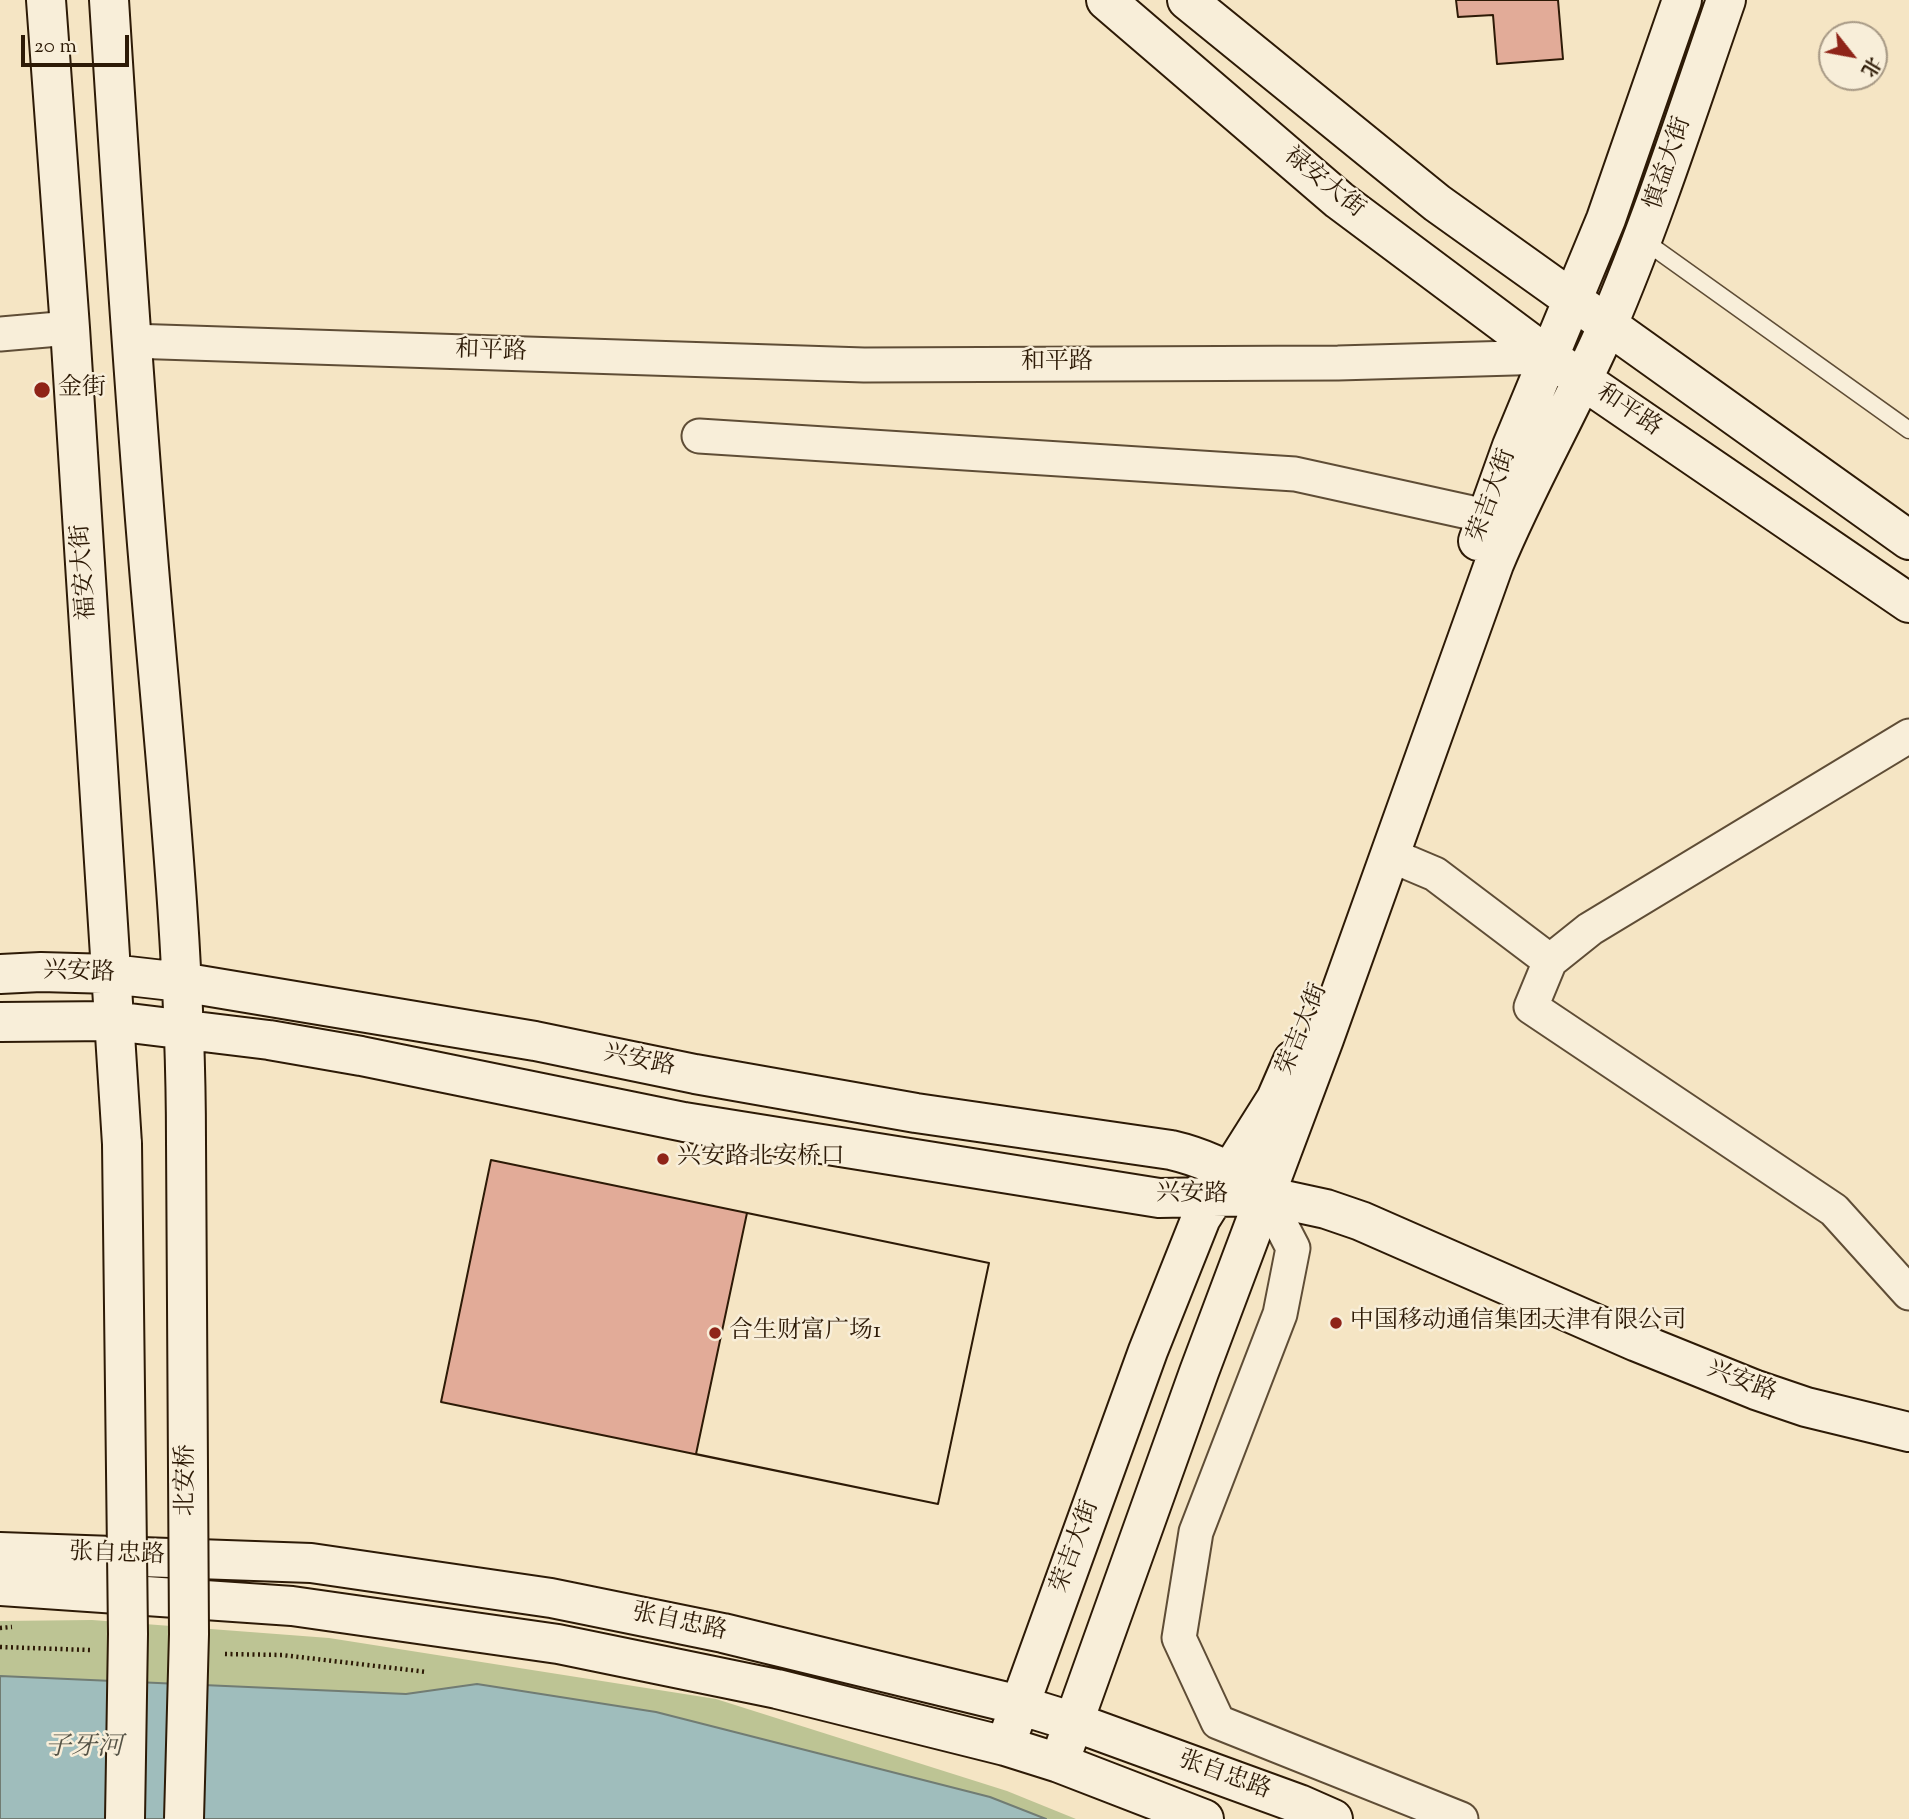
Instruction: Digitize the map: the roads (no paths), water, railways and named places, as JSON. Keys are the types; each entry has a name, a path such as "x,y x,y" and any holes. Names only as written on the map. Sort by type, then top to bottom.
{"street":[{"name":"福安大街","path":"46,0 70,328 122,1144 128,1634 125,1819"},
{"path":"109,0 130,341 177,889 184,1029"},
{"name":"禄安大街","path":"1106,0 1339,200 1549,357"},
{"path":"1187,0 1437,203 1909,540"},
{"name":"慎益大街","path":"1572,300 1606,219 1682,0"},
{"name":"慎益大街","path":"1607,326 1643,240 1726,0"},
{"name":"荣吉大街","path":"1005,1746 1148,1351 1201,1218 1276,1099 1306,1029 1486,516 1572,300"},
{"name":"荣吉大街","path":"1059,1763 1494,564 1514,514 1583,382 1607,326"},
{"path":"0,334 70,328"},
{"name":"和平路","path":"130,341 864,365 1338,363 1549,357 1909,603"},
{"path":"699,436 1295,474 1486,516"},
{"path":"1909,736 1590,929 1550,961 1531,1007 1834,1210 1909,1293"},
{"path":"1390,855 1435,874 1550,961"},
{"name":"兴安路","path":"0,974 111,974 181,982 535,1041 695,1074 916,1113 1171,1150 1197,1156 1222,1184"},
{"name":"兴安路","path":"0,1022 113,1021 269,1040 698,1124 1159,1198 1222,1184 1326,1209 1361,1221 1756,1391 1816,1410 1909,1432"},
{"name":"北安桥","path":"184,1029 189,1634 184,1819"},
{"name":"张自忠路","path":"1266,1196 1293,1248 1286,1288 1280,1314 1196,1532 1179,1638 1218,1722 1461,1819"},
{"name":"张自忠路","path":"0,1552 311,1563 551,1598 723,1633 1019,1705 1074,1722 1333,1819"},
{"name":"张自忠路","path":"0,1586 292,1606 558,1644 777,1689 1005,1746 1059,1763 1204,1819"}],"lane":[{"path":"1643,240 1909,430"}],"water":[{"name":"子牙河","path":"0,1676 406,1694 477,1684 656,1712 990,1797 1046,1819 0,1819"}],"place":[{"name":"金街","path":"42,390"},
{"name":"兴安路北安桥口","path":"663,1159"},
{"name":"中国移动通信集团天津有限公司","path":"1336,1323"},
{"name":"合生财富广场1","path":"715,1333"}]}
